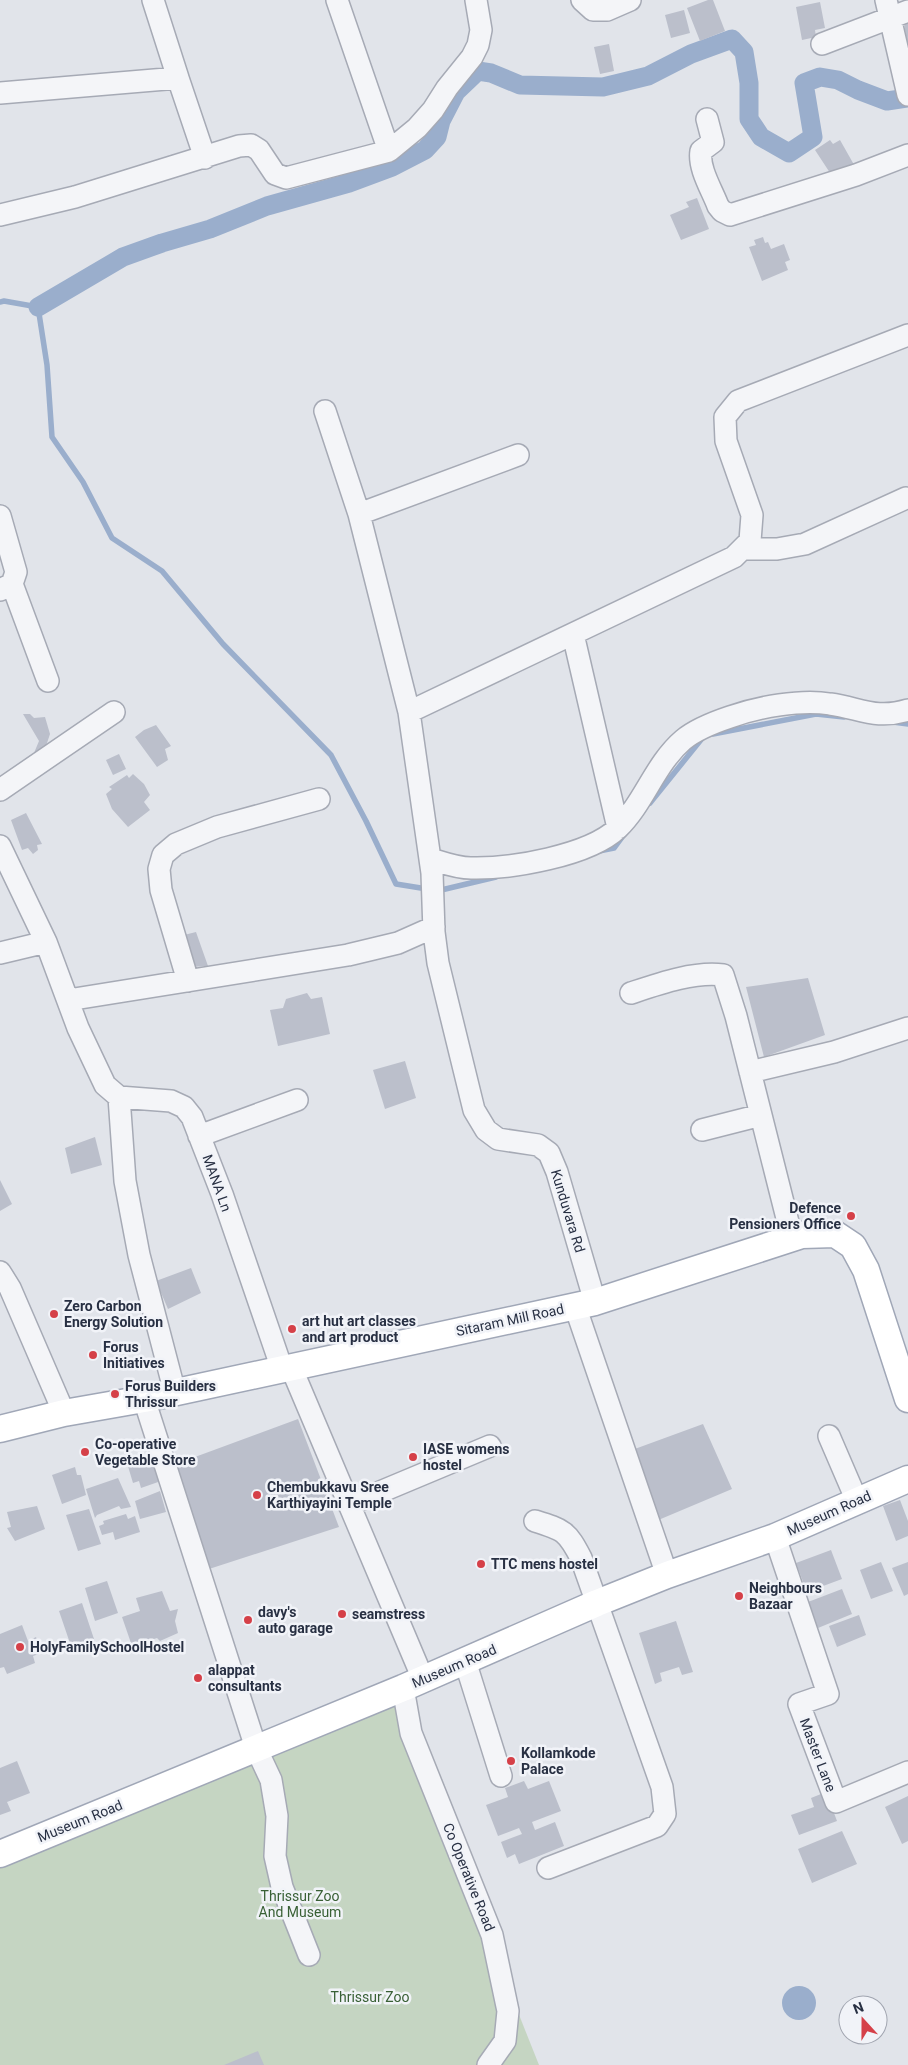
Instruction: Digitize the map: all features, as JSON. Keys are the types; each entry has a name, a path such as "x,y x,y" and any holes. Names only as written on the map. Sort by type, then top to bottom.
{"main road":[{"name":"Sitaram Mill Road","path":"0,1429 64,1413 175,1393 585,1304 802,1235 835,1234 852,1246 866,1270 908,1399"},
{"name":"Museum Road","path":"0,1854 413,1684 597,1603 667,1575 775,1537 908,1479"}],"street":[{"path":"153,0 205,158"},
{"path":"337,0 389,151"},
{"path":"0,215 74,197 239,146 251,145 258,150 275,174 286,178 389,151 417,128 433,110 447,88 472,57 478,45 481,30 476,0"},
{"path":"582,0 593,10 606,10 630,0"},
{"path":"822,44 895,10 908,95"},
{"path":"0,93 178,78"},
{"path":"707,119 713,142 701,151 700,158 718,206 722,212 730,215 856,175 908,155"},
{"path":"409,712 734,557 750,541 752,515 726,440 725,417 738,401 908,335"},
{"name":"Kunduvara Rd","path":"324,411 359,514 409,712 432,866 434,927 438,963 474,1110 486,1130 498,1139 538,1145 549,1153 557,1172 585,1304 667,1575"},
{"path":"359,514 518,455"},
{"path":"743,549 777,549 806,544 906,498"},
{"path":"0,516 16,572 6,587 48,681"},
{"path":"573,634 618,828"},
{"path":"432,866 470,868 501,866 584,849 602,841 618,828 636,807 666,758 684,740 705,728 731,717 774,706 811,702 832,704 878,715 908,710"},
{"path":"0,790 114,712"},
{"path":"188,981 161,890 158,869 163,855 176,844 217,827 319,799"},
{"path":"0,846 46,942 92,1058 105,1085 119,1097 125,1181 139,1255 175,1393"},
{"path":"68,1000 348,955 398,943 434,927"},
{"path":"0,952 46,942"},
{"path":"631,993 667,981 705,975 723,975 750,1072 792,1238"},
{"path":"750,1072 834,1052 908,1028"},
{"name":"MANA Ln","path":"119,1097 171,1101 184,1107 192,1117 286,1368 349,1505"},
{"path":"200,1136 297,1100"},
{"path":"702,1130 761,1115"},
{"path":"0,1272 10,1288 64,1413"},
{"path":"144,1399 256,1748 271,1780 277,1816 275,1856 282,1887 309,1955"},
{"path":"829,1436 857,1501"},
{"path":"349,1505 490,1446"},
{"name":"Co Operative Road","path":"349,1505 413,1684 411,1733 492,1935 508,2011 505,2041 488,2065"},
{"path":"535,1521 560,1528 572,1540 581,1558 662,1787 665,1814 657,1826 548,1868"},
{"name":"Master Lane","path":"775,1537 828,1694 800,1704 836,1802 908,1772"},
{"path":"466,1661 501,1776"}],"green space":[{"name":"Thrissur Zoo And Museum","path":"391,1693 539,2065 0,2065 0,1854"}],"water":[{"path":"799,1986 806,1987 811,1991 815,1996 815,2010 811,2015 806,2019 799,2020 792,2019 787,2015 783,2010 782,2003 783,1996 787,1991 792,1987"}],"building":[{"path":"713,0 725,31 700,41 687,8"},
{"path":"820,2 825,28 815,30 816,37 802,40 796,7"},
{"path":"684,10 690,33 671,38 665,15"},
{"path":"904,23 908,23 908,43 907,43"},
{"path":"609,44 614,71 600,74 594,47"},
{"path":"830,140 833,144 840,140 857,170 834,179 815,150"},
{"path":"697,198 709,229 681,240 670,215 689,207 686,202"},
{"path":"763,237 765,243 768,242 771,249 784,244 790,260 785,262 788,270 762,281 749,247 756,245 754,240"},
{"path":"23,714 30,714 34,718 45,717 50,734 44,752 29,765 39,741"},
{"path":"156,725 171,746 165,749 168,760 157,767 135,737 144,730"},
{"path":"119,754 126,769 113,775 106,760"},
{"path":"133,774 144,784 150,795 144,802 150,810 128,827 112,809 106,794 112,789 109,787 127,775 129,778"},
{"path":"26,813 42,844 37,845 38,850 33,854 28,848 22,850 11,820"},
{"path":"196,932 208,966 190,967 184,935"},
{"path":"808,978 825,1035 764,1057 746,987"},
{"path":"307,993 311,999 322,997 330,1034 278,1046 270,1010 283,1008 286,999"},
{"path":"405,1061 416,1098 385,1109 373,1070"},
{"path":"95,1137 102,1165 71,1174 65,1148"},
{"path":"0,1180 12,1204 0,1211"},
{"path":"191,1268 201,1293 168,1309 156,1281"},
{"name":"Chembukkavu Sree Karthiyayini Temple","path":"298,1419 339,1527 209,1569 176,1464"},
{"path":"703,1424 732,1489 656,1521 632,1450"},
{"path":"152,1454 161,1481 141,1488 139,1481 133,1483 127,1463"},
{"path":"75,1467 77,1475 81,1475 86,1495 62,1504 52,1475"},
{"path":"118,1478 131,1507 121,1509 119,1506 97,1515 95,1518 86,1489"},
{"path":"160,1491 166,1512 140,1519 135,1501"},
{"path":"900,1500 908,1521 908,1536 896,1541 883,1506"},
{"path":"37,1506 45,1529 15,1541 7,1528 11,1527 7,1512"},
{"path":"89,1509 101,1544 78,1551 66,1515"},
{"path":"126,1514 128,1519 135,1516 140,1532 115,1540 113,1532 102,1535 99,1526 104,1524 103,1521"},
{"path":"831,1550 842,1579 807,1592 796,1563"},
{"path":"881,1562 893,1591 871,1599 860,1570"},
{"path":"908,1562 908,1594 904,1596 892,1568"},
{"path":"107,1581 118,1613 95,1621 85,1588"},
{"path":"842,1589 852,1614 818,1628 808,1602"},
{"path":"162,1591 170,1611 178,1609 175,1621 178,1633 160,1641 157,1638 132,1646 122,1617 140,1611 136,1598"},
{"path":"82,1603 96,1645 73,1652 59,1611"},
{"path":"859,1615 866,1635 837,1647 829,1626"},
{"path":"676,1621 693,1672 682,1675 679,1667 660,1673 662,1681 655,1684 639,1633"},
{"name":"HolyFamilySchoolHostel","path":"22,1625 28,1641 36,1637 42,1653 33,1656 35,1663 7,1674 4,1667 0,1668 0,1634"},
{"path":"17,1761 30,1793 7,1802 11,1811 0,1815 0,1768"},
{"path":"524,1781 528,1789 549,1781 561,1811 532,1822 535,1830 555,1822 564,1846 519,1864 515,1854 507,1858 501,1842 522,1834 519,1828 498,1836 486,1805 508,1797 505,1788"},
{"path":"826,1792 837,1821 799,1835 791,1815 814,1807 811,1798"},
{"path":"908,1796 908,1841 902,1844 885,1807"},
{"path":"842,1831 857,1864 812,1883 798,1849"},
{"path":"258,2051 264,2065 224,2065"}],"waterway":[{"path":"38,307 123,257 210,229 267,206 349,183 392,167 425,150 437,137 441,121 456,92 478,71 491,73 520,85 603,87 648,76 691,54 732,39 744,52 749,83 749,119 761,137 789,153 813,137 804,83 820,77 838,80 887,101 908,98"},
{"path":"0,302 4,301 38,307 47,365 52,437 83,482 112,538 162,571 223,644 331,755 366,821 396,884 427,889"},
{"path":"713,734 816,714 844,717"},
{"path":"893,722 908,724"},
{"path":"650,803 704,736"},
{"path":"599,851 614,848 625,833"},
{"path":"437,891 496,877"}],"place":[{"name":"Defence Pensioners Office","path":"851,1216"},
{"name":"Zero Carbon Energy Solution","path":"54,1314"},
{"name":"art hut art classes and art product","path":"292,1329"},
{"name":"Forus Initiatives","path":"93,1355"},
{"name":"Forus Builders Thrissur","path":"115,1394"},
{"name":"Co-operative Vegetable Store","path":"85,1452"},
{"name":"IASE womens hostel","path":"413,1457"},
{"name":"Chembukkavu Sree Karthiyayini Temple","path":"257,1495"},
{"name":"TTC mens hostel","path":"481,1564"},
{"name":"Neighbours Bazaar","path":"739,1596"},
{"name":"seamstress","path":"342,1614"},
{"name":"davy's auto garage","path":"248,1620"},
{"name":"HolyFamilySchoolHostel","path":"20,1647"},
{"name":"alappat consultants","path":"198,1678"},
{"name":"Kollamkode Palace","path":"511,1761"}],"park label":[{"name":"Thrissur Zoo","path":"370,1997"}]}
